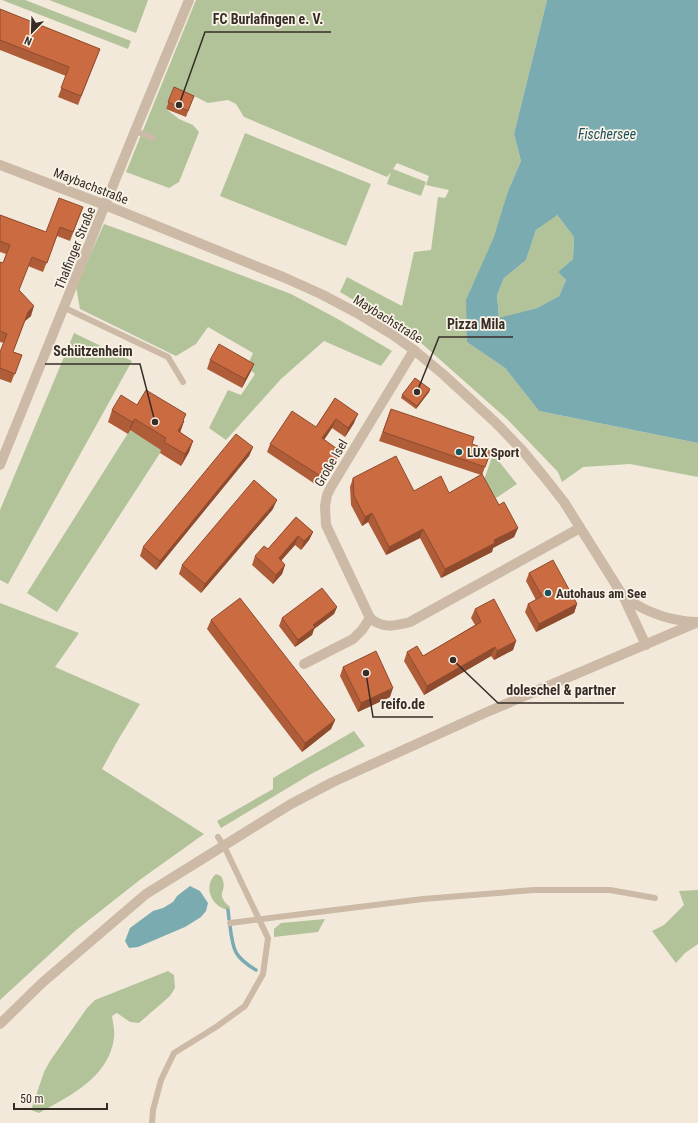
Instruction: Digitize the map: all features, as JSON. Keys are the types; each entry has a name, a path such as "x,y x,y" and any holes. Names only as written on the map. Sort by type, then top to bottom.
{"street":[{"name":"Thalfinger Straße","path":"0,465 189,0"},
{"name":"Maybachstraße","path":"0,165 105,205 283,277 321,294 393,335 414,350 484,412 516,445 551,485 564,502 623,596 646,644"},
{"name":"Große Isel","path":"370,618 326,525 325,506 327,495 331,487 414,350"},
{"path":"304,664 353,640 370,618 385,626 396,626 410,622 580,528"},
{"path":"623,596 637,606 658,615 672,619 698,622"},
{"path":"0,1024 42,983 146,894 291,804 333,782 487,712 698,622"}],"lane":[{"path":"135,131 153,138"},
{"name":"Thalfinger Straße","path":"65,308 168,358 183,382"},
{"path":"152,1123 153,1110 161,1080 174,1054 245,1006 263,974 268,938 224,846 218,837"},
{"path":"230,923 259,918 423,899 534,890 610,890 655,898"}],"green space":[{"path":"2,0 25,0 131,41 128,49"},
{"path":"49,0 148,0 136,33"},
{"path":"196,0 547,0 514,134 521,161 508,191 467,342 505,368 539,411 698,443 698,477 630,464 583,467 562,482 558,472 507,419 411,334 340,292 347,277 402,306 414,252 431,250 438,197 445,198 449,190 426,185 429,176 397,163 393,169 426,182 421,196 387,184 391,172 387,177 244,117 236,104 228,100 208,103 196,97 172,93 166,109 179,119 193,125 199,132 179,182 169,188 126,172"},
{"path":"245,133 371,184 346,246 220,196"},
{"path":"556,214 574,237 573,259 558,272 566,280 559,296 537,308 499,319 497,295 504,278 526,260 536,230"},
{"path":"104,224 291,294 336,318 392,351 381,366 324,341 281,379 226,440 209,428 228,390 241,395 255,374 247,367 253,353 208,327 196,344 176,356 80,309 76,286"},
{"path":"74,333 132,361 8,584 0,580 0,510"},
{"path":"130,430 162,450 57,612 27,593"},
{"path":"493,454 517,484 496,498 484,480"},
{"path":"0,603 79,633 55,667 140,704 102,769 204,834 141,879 75,931 0,1000"},
{"path":"354,731 365,746 311,774 221,828 217,821 273,789 273,778"},
{"path":"216,874 221,876 223,880 224,887 222,896 224,901 230,907 229,910 218,905 211,896 209,890 210,884"},
{"path":"698,890 698,944 685,953 676,963 652,931 664,925 684,905 679,891"},
{"path":"325,919 318,932 274,937 274,929 281,923"},
{"path":"168,971 174,975 175,988 170,996 139,1023 130,1022 117,1013 112,1016 114,1038 111,1052 105,1064 96,1074 86,1084 63,1100 39,1113 31,1110 44,1072 50,1061 87,1008 95,1000"}],"water":[{"name":"Fischersee","path":"547,0 698,0 698,443 539,411 505,368 467,342 466,300 494,237 508,191 521,161 514,134","holes":["557,215 574,237 573,259 558,272 566,280 559,296 537,308 499,318 497,295 504,278 526,260 536,230"]},
{"path":"190,886 200,891 208,903 206,911 201,917 185,927 138,947 129,948 125,941 130,928 153,911 163,908 173,902 177,896"}],"building":[{"path":"0,9 100,49 81,96 61,88 69,67 0,40"},
{"path":"174,87 194,96 188,111 168,102"},
{"path":"59,198 83,207 73,232 60,227 47,263 32,257 19,290 34,306 28,312 13,352 22,355 15,374 0,368 0,352 7,334 0,331 0,262 3,263 10,245 0,241 0,215 46,232"},
{"path":"219,344 254,364 245,379 210,360"},
{"path":"415,378 430,389 417,406 402,395"},
{"path":"146,390 186,414 178,431 193,441 185,454 164,442 166,438 135,419 132,422 112,410 121,395 137,405"},
{"path":"335,398 358,414 348,428 336,419 322,438 340,451 322,477 270,444 292,411 316,427"},
{"path":"391,409 474,437 472,444 491,451 485,467 383,432"},
{"path":"236,434 253,447 160,561 143,547"},
{"path":"396,456 414,491 441,476 449,493 482,474 499,505 504,502 518,528 494,540 495,543 445,569 423,529 389,547 372,513 365,517 354,496 353,478"},
{"path":"254,480 277,500 205,584 182,565"},
{"path":"296,517 313,532 304,541 298,536 279,558 285,565 276,575 255,556 264,546 268,549"},
{"name":"Autohaus am See","path":"553,560 577,604 539,624 528,604 542,596 529,573"},
{"path":"322,588 337,607 313,625 315,627 298,640 282,618"},
{"path":"240,598 335,720 305,743 211,620"},
{"path":"494,599 516,641 497,651 495,647 427,686 407,652 417,646 423,656 481,622 475,609"},
{"path":"376,651 393,688 361,703 343,667"}],"waterway":[{"path":"228,910 229,919"},
{"path":"230,926 232,941 236,952 243,961 256,970"}],"place":[{"name":"FC Burlafingen e. V.","path":"179,105"},
{"name":"Pizza Mila","path":"417,392"},
{"name":"Schützenheim","path":"155,422"},
{"name":"LUX Sport","path":"459,452"},
{"name":"Autohaus am See","path":"548,593"},
{"name":"doleschel & partner","path":"453,660"},
{"name":"reifo.de","path":"366,673"}]}
